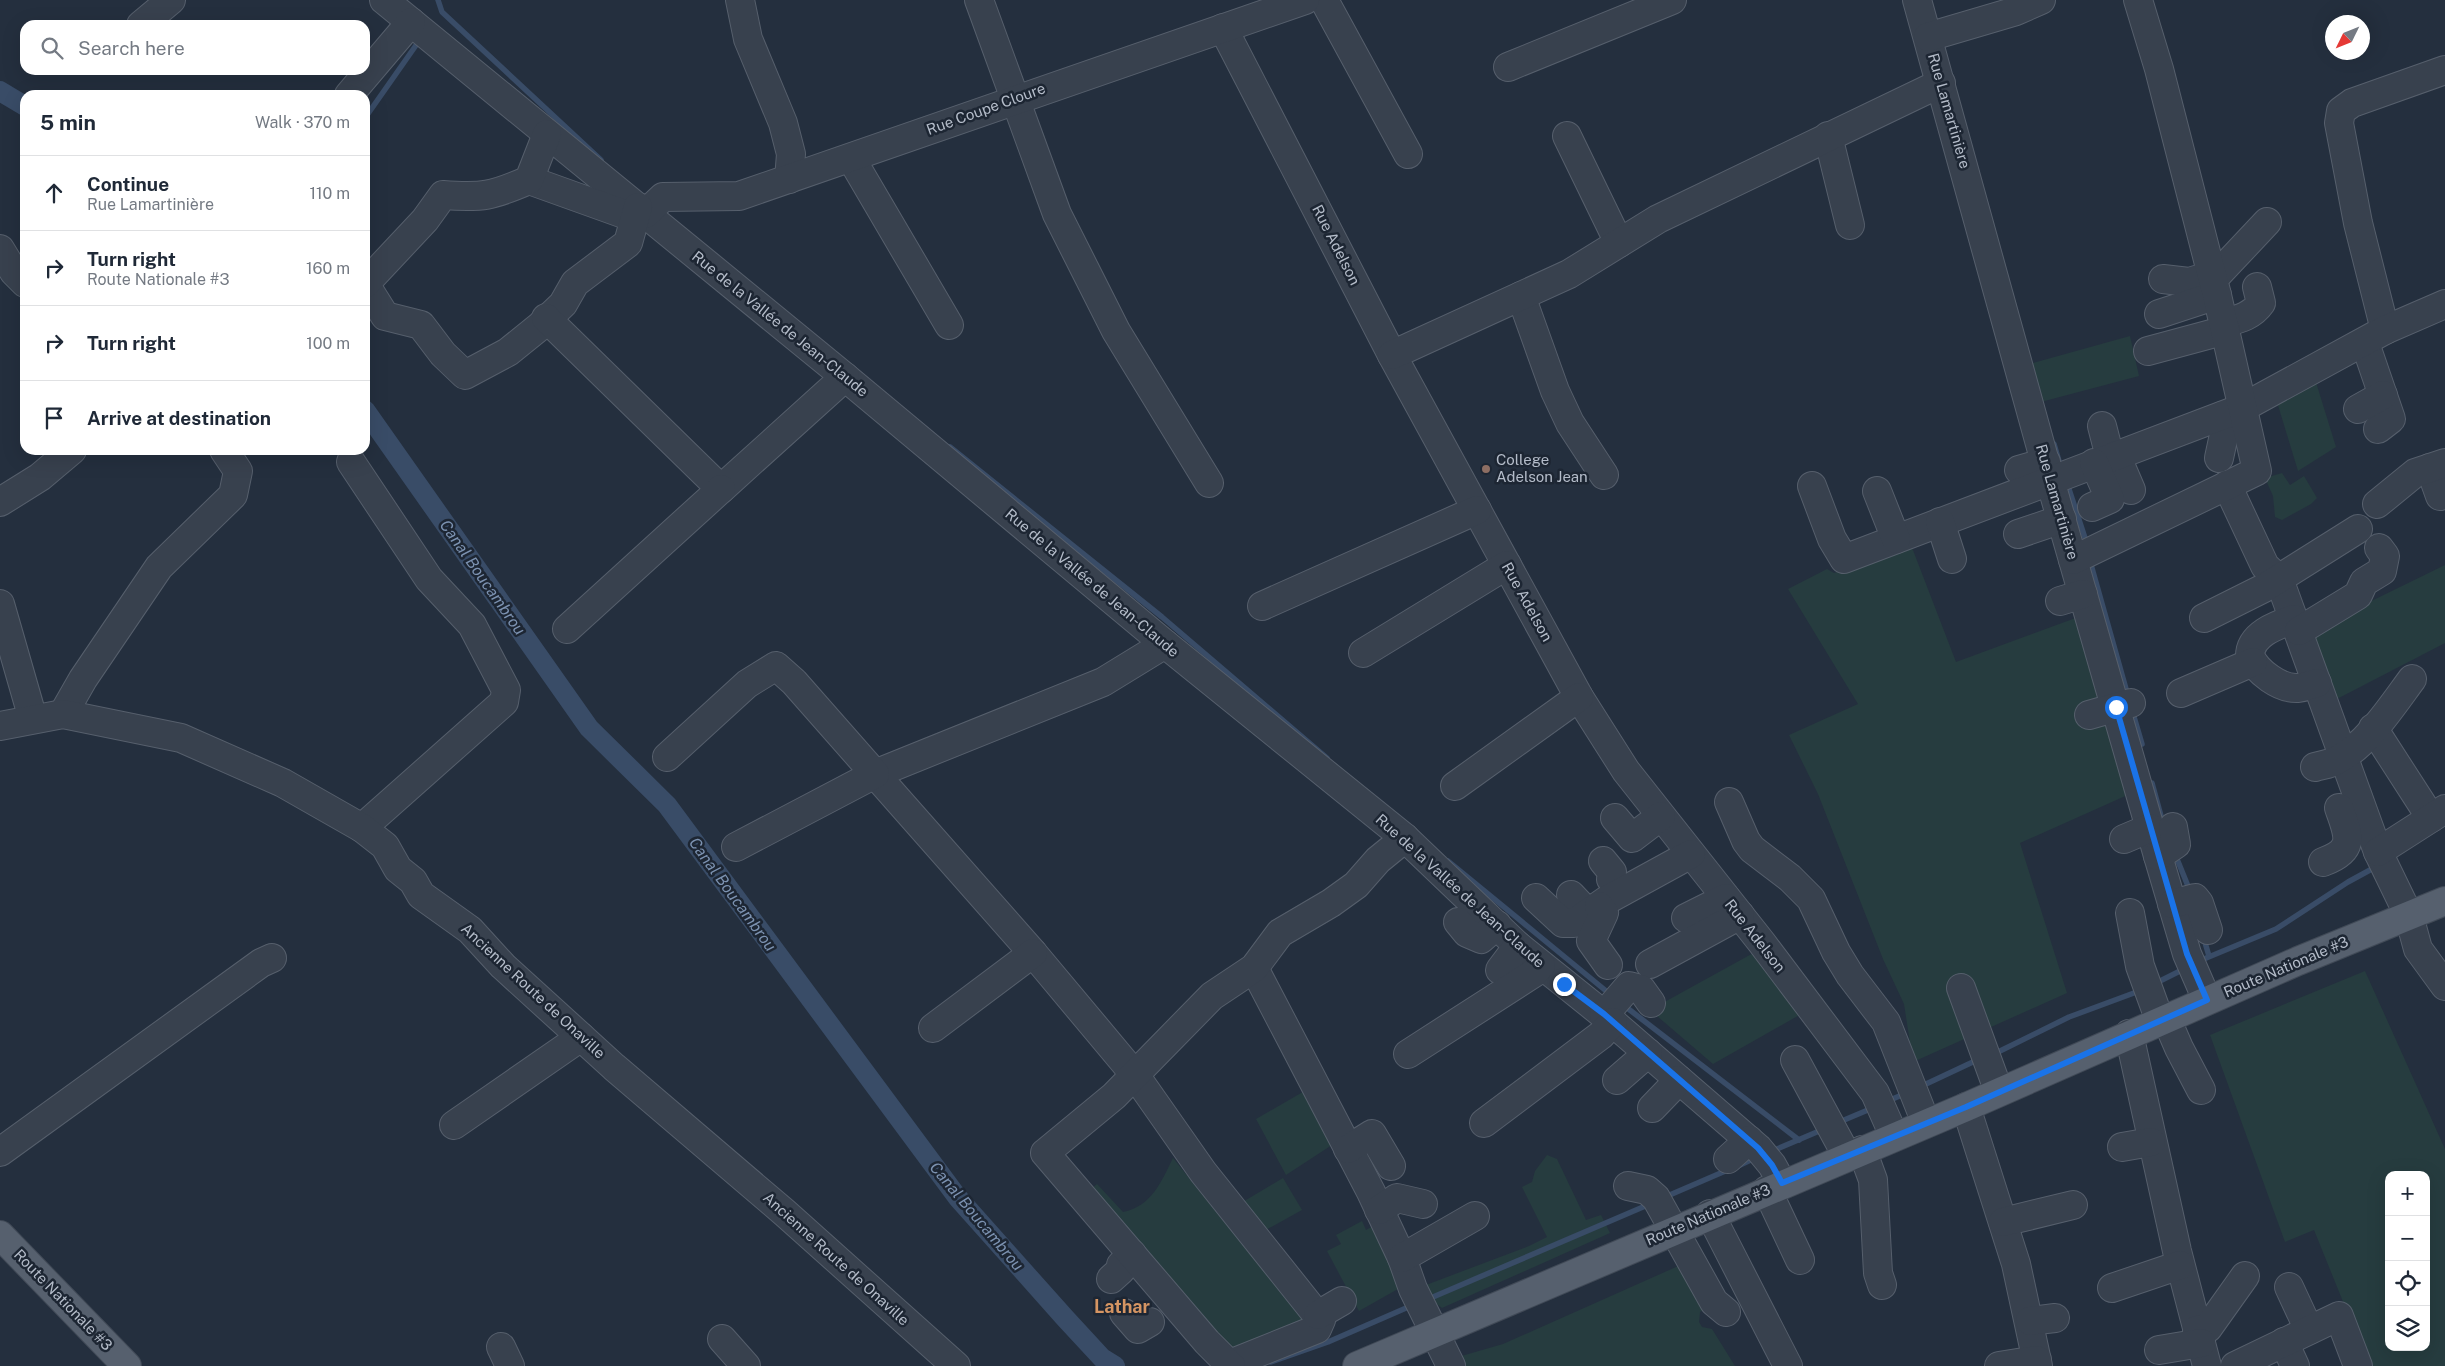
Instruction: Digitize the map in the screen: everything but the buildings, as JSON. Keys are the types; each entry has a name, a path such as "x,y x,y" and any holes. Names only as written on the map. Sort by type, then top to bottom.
{"main road":[{"name":"Route Nationale #3","path":"1357,1366 1430,1323 1675,1230 1710,1214 1766,1165 1849,1147 1885,1116 1926,1123 2207,1000 2445,901"},
{"name":"Route Nationale #3","path":"0,1234 127,1366"}],"street":[{"path":"147,20 171,0"},
{"name":"Rue de la Vallée de Jean-Claude","path":"384,0 547,134 646,209 1165,644 1406,838 1497,925 1550,980 1613,1009 1648,1053 1679,1080 1766,1165"},
{"path":"740,0 748,39 783,123 791,154 789,179"},
{"path":"979,0 1057,214 1111,322 1209,484"},
{"name":"Rue Coupe Cloure","path":"646,209 739,196 851,158 1015,98 1305,0"},
{"path":"1324,0 1408,154"},
{"path":"1508,67 1672,0"},
{"name":"Rue Lamartinière","path":"1917,0 2048,471 2062,519 2075,553 2072,598 2141,766 2185,901 2191,961 2207,1000"},
{"path":"1928,38 2016,11 2041,0"},
{"path":"2075,553 2227,485 2254,475 2257,471 2232,412 2225,326 2159,68 2138,0"},
{"path":"370,70 411,22"},
{"name":"Rue Adelson","path":"1223,28 1392,354 1579,698 1626,771 1673,838 1738,912 1885,1116"},
{"path":"2378,428 2391,418 2383,396 2358,222 2339,123 2340,117 2342,111 2352,103 2445,70"},
{"path":"352,90 365,75"},
{"path":"1392,354 1569,274 1658,219 1941,83"},
{"path":"529,180 547,134"},
{"path":"1567,136 1619,243"},
{"path":"1828,136 1850,225"},
{"path":"851,158 949,325"},
{"path":"370,279 425,220 443,195 476,197 497,194 529,180 646,209 628,243 575,284 563,304 546,318 539,327 508,352 465,376 442,354 421,325 386,316 370,292"},
{"path":"2159,314 2214,285 2219,272 2267,222"},
{"path":"0,249 16,275"},
{"path":"2163,279 2214,285"},
{"path":"2148,351 2225,326 2257,310 2261,303 2257,287"},
{"path":"1521,296 1555,391 1570,423 1604,475"},
{"path":"1812,486 1832,539 1844,559 1890,547 1934,524 1973,520 2016,502 2048,471 2179,441 2375,336 2445,304"},
{"path":"546,318 721,489"},
{"path":"566,629 845,377"},
{"path":"2358,409 2383,396"},
{"path":"2219,458 2224,430 2232,412"},
{"path":"2092,507 2110,499 2102,426"},
{"path":"0,502 40,477 66,455"},
{"path":"63,714 83,679 159,567 233,495 238,471 227,455"},
{"path":"2107,458 2131,490"},
{"path":"351,462 430,579 472,625 506,690 504,702 362,828"},
{"path":"2377,504 2430,468 2440,496"},
{"path":"2227,485 2265,566 2280,579 2344,756 2338,804 2349,836 2348,842 2343,851 2323,862"},
{"path":"1877,491 1890,547"},
{"path":"2016,502 2062,519"},
{"path":"1262,606 1477,510"},
{"path":"1934,524 1945,561"},
{"path":"2204,618 2280,579 2358,528"},
{"path":"2318,683 2292,687 2267,676 2253,662 2250,652 2255,641 2274,627 2296,625 2358,595 2364,582 2382,571 2385,556 2379,548"},
{"path":"1363,653 1507,565"},
{"path":"0,604 33,719"},
{"path":"736,847 875,774 1103,682 1165,644"},
{"path":"2181,693 2253,662"},
{"path":"667,757 747,684 776,666 794,682 1033,953 1135,1075 1203,1172 1321,1320 1317,1328 1230,1365 1165,1314 1126,1275 1044,1153 1114,1096 1135,1075 1212,996 1254,968 1280,933 1331,903 1350,889 1378,860 1406,838"},
{"path":"2089,715 2132,704 2121,670"},
{"path":"2314,767 2336,761 2352,751 2412,679"},
{"path":"1455,786 1579,698"},
{"name":"Ancienne Route de Onaville","path":"0,726 63,714 181,738 283,783 362,828 384,846 398,868 413,881 420,895 470,930 503,966 581,1037 956,1366"},
{"path":"2373,728 2438,814 2378,852"},
{"path":"1729,802 1746,842 1752,849 1790,878 1811,899 1841,960 1886,1022 1926,1123"},
{"path":"2338,804 2378,852 2409,916 2418,949 2445,986"},
{"path":"1615,818 1632,838 1673,838"},
{"path":"1536,898 1566,924 1574,923 1592,905 1673,838"},
{"path":"2124,839 2165,841"},
{"path":"1592,905 1611,880 1612,872 1603,861"},
{"path":"2185,901 2199,903 2208,930"},
{"path":"1592,905 1604,913 1603,919 1591,941 1608,965"},
{"path":"1650,964 1692,935 1738,912"},
{"path":"2130,913 2147,987 2201,1090"},
{"path":"1458,922 1467,933 1481,939 1497,925"},
{"path":"1500,970 1518,946"},
{"path":"934,1028 1033,953"},
{"path":"0,1152 253,968 272,958"},
{"path":"1254,968 1379,1210 1402,1258 1413,1289 1451,1366"},
{"path":"1408,1054 1534,973 1550,980"},
{"path":"1484,1123 1601,1035 1613,1009 1630,986 1641,989 1651,1003"},
{"path":"1961,988 1999,1092"},
{"path":"2129,1034 2151,1142 2180,1265 2202,1346"},
{"path":"454,1125 581,1037"},
{"path":"1617,1080 1648,1053"},
{"path":"1795,1060 1824,1110 1873,1180 1878,1273 1882,1285"},
{"path":"1652,1108 1679,1080"},
{"path":"1966,1107 2003,1222 2042,1320 2038,1363 1999,1366"},
{"path":"1348,1149 1372,1134 1391,1166"},
{"path":"2122,1147 2151,1142"},
{"path":"1728,1159 1766,1165 1800,1260"},
{"path":"1628,1186 1647,1190 1658,1200 1714,1302 1726,1312"},
{"path":"1379,1210 1397,1198 1423,1204"},
{"path":"2003,1222 2073,1205"},
{"path":"1710,1214 1788,1366"},
{"path":"1402,1258 1475,1216"},
{"path":"2112,1288 2180,1265"},
{"path":"1126,1275 1138,1330 1165,1314"},
{"path":"2202,1346 2208,1328 2245,1276"},
{"path":"2288,1287 2309,1330"},
{"path":"1314,1310 1342,1301"},
{"path":"2235,1366 2290,1354 2309,1330 2339,1316 2358,1366"},
{"path":"722,1339 746,1366"},
{"path":"2159,1350 2202,1346"}],"green space":[{"path":"2130,336 2139,376 2037,403 2026,365"},
{"path":"2315,379 2336,447 2298,471 2277,402"},
{"path":"2282,473 2290,485 2304,476 2317,498 2311,504 2282,520 2275,517 2273,496 2265,478"},
{"path":"1911,545 1956,662 2081,616 2132,793 2020,843 2067,993 1913,1062 1904,1004 1883,959 1818,794 1789,735 1858,704 1788,589 1827,569 1834,573"},
{"path":"2445,565 2445,643 2335,700 2308,632"},
{"path":"1757,951 1803,1013 1713,1064 1650,1010"},
{"path":"2365,971 2445,1149 2445,1366 2369,1366 2314,1230 2285,1242 2210,1035"},
{"path":"1308,1089 1335,1143 1286,1175 1256,1119"},
{"path":"1547,1155 1557,1159 1586,1220 1601,1215 1610,1233 1442,1308 1433,1301 1426,1285 1529,1246 1547,1237 1522,1187 1532,1182 1535,1171"},
{"path":"1173,1158 1306,1324 1235,1353 1090,1190 1097,1184 1123,1212 1133,1209 1148,1199 1154,1192"},
{"path":"1283,1178 1302,1210 1264,1231 1241,1203"},
{"path":"1362,1221 1366,1230 1378,1223 1405,1285 1359,1311 1327,1251 1341,1244 1336,1235"},
{"path":"1685,1263 1703,1310 1700,1312 1699,1322 1702,1327 1712,1329 1735,1366 1461,1366 1458,1357 1503,1344"}],"waterway":[{"path":"438,0 442,12 601,160"},
{"path":"370,111 419,41"},
{"name":"Canal Boucambrou","path":"0,91 20,103"},
{"name":"Canal Boucambrou","path":"370,417 589,728 667,805 958,1198 1102,1358 1115,1366"},
{"path":"2054,444 2059,461"},
{"path":"950,447 1162,617 1327,758"},
{"path":"2068,486 2087,544"},
{"path":"2090,561 2128,696"},
{"path":"2132,710 2142,744"},
{"path":"2152,783 2164,827"},
{"path":"2175,854 2190,891"},
{"path":"1448,861 1611,995"},
{"path":"2199,961 2276,929 2348,882 2370,870"},
{"path":"2203,936 2209,956"},
{"path":"2154,984 2186,968"},
{"path":"2000,1051 2069,1017 2142,990"},
{"path":"1622,1004 1799,1140"},
{"path":"1926,1084 1975,1061"},
{"path":"1888,1101 1904,1094"},
{"path":"1837,1123 1875,1107"},
{"path":"1770,1152 1824,1129"},
{"path":"1738,1166 1757,1157"},
{"path":"1665,1197 1730,1169"},
{"path":"1426,1300 1650,1204"},
{"path":"1271,1362 1328,1342 1413,1305"}],"place":[{"name":"College Adelson Jean","path":"1486,469"}],"district":[{"name":"Lathar","path":"1122,1307"}],"route":[{"path":"1564,984 1604,1014 1758,1148 1772,1165 1782,1183 1966,1107 2207,1000 2187,954 2116,707"}]}
